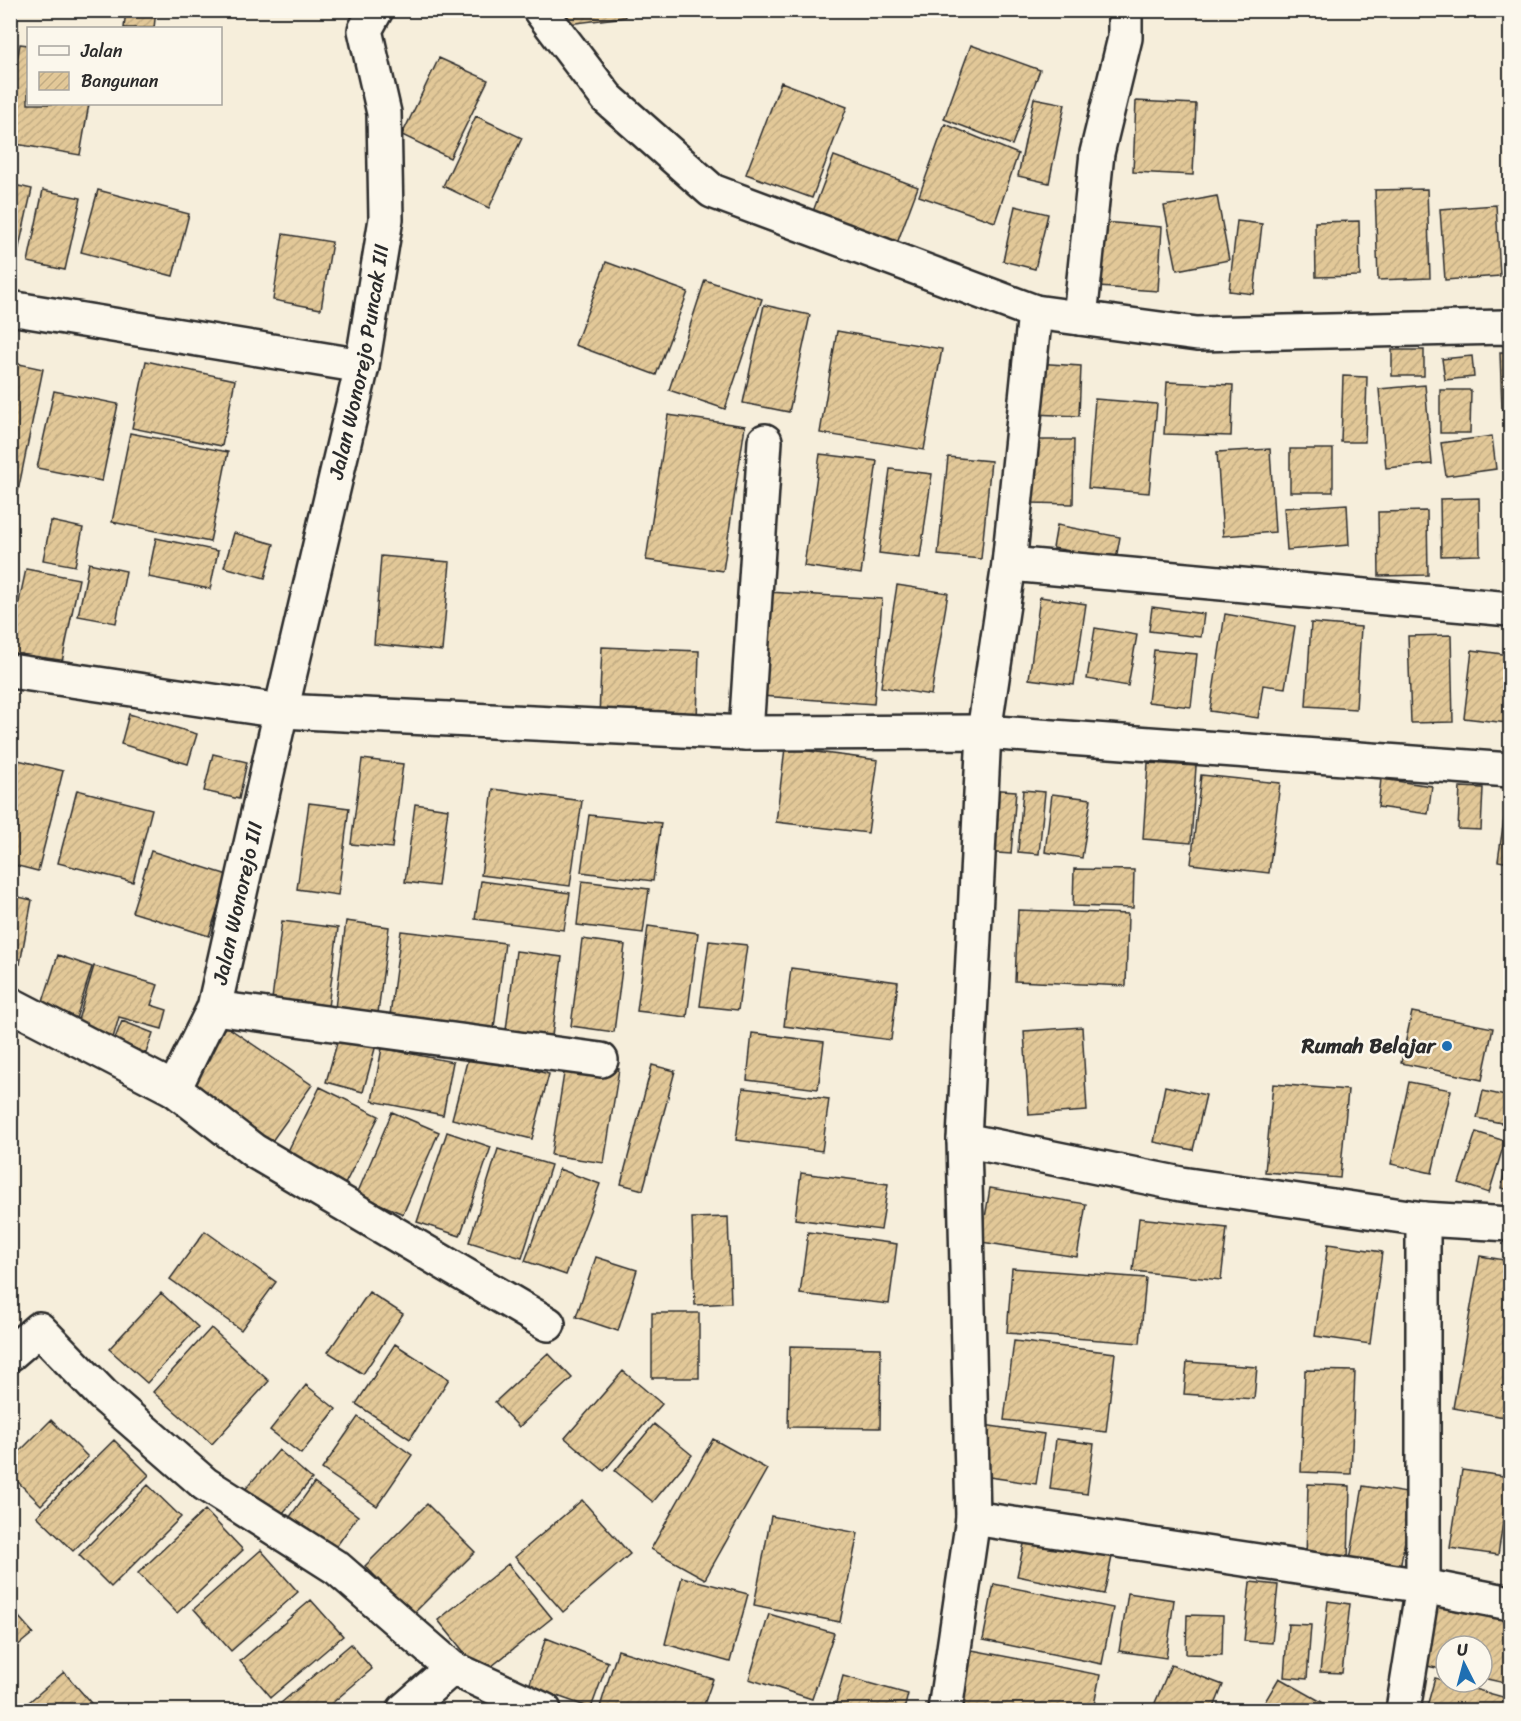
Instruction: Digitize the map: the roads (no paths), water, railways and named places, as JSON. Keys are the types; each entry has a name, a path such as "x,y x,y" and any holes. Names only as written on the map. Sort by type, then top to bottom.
{"street":[{"name":"Jalan Wonorejo Puncak III","path":"281,711 363,366 386,219 384,113 365,30 376,10"},
{"path":"540,10 607,99 712,191 1035,312 1197,334 1504,327 1510,329"},
{"path":"1080,318 1097,153 1125,38 1125,10"},
{"path":"10,308 363,366"},
{"path":"945,1710 973,1518 964,1140 984,732 1009,564 1035,312"},
{"path":"746,733 765,441"},
{"path":"1009,564 1510,609"},
{"path":"10,671 281,711 746,733 984,732 1510,770"},
{"name":"Jalan Wonorejo III","path":"174,1089 214,1008 281,711"},
{"path":"10,1004 174,1089 254,1150 548,1324"},
{"path":"214,1008 601,1060"},
{"path":"964,1140 1180,1184 1423,1219 1510,1224"},
{"path":"1403,1710 1423,1586 1423,1219"},
{"path":"10,1354 39,1329 103,1395 205,1484 337,1568 452,1668 544,1710"},
{"path":"973,1518 1423,1586 1510,1603"},
{"path":"404,1710 452,1668"}],"place":[{"name":"Rumah Belajar","path":"1447,1046"}]}
